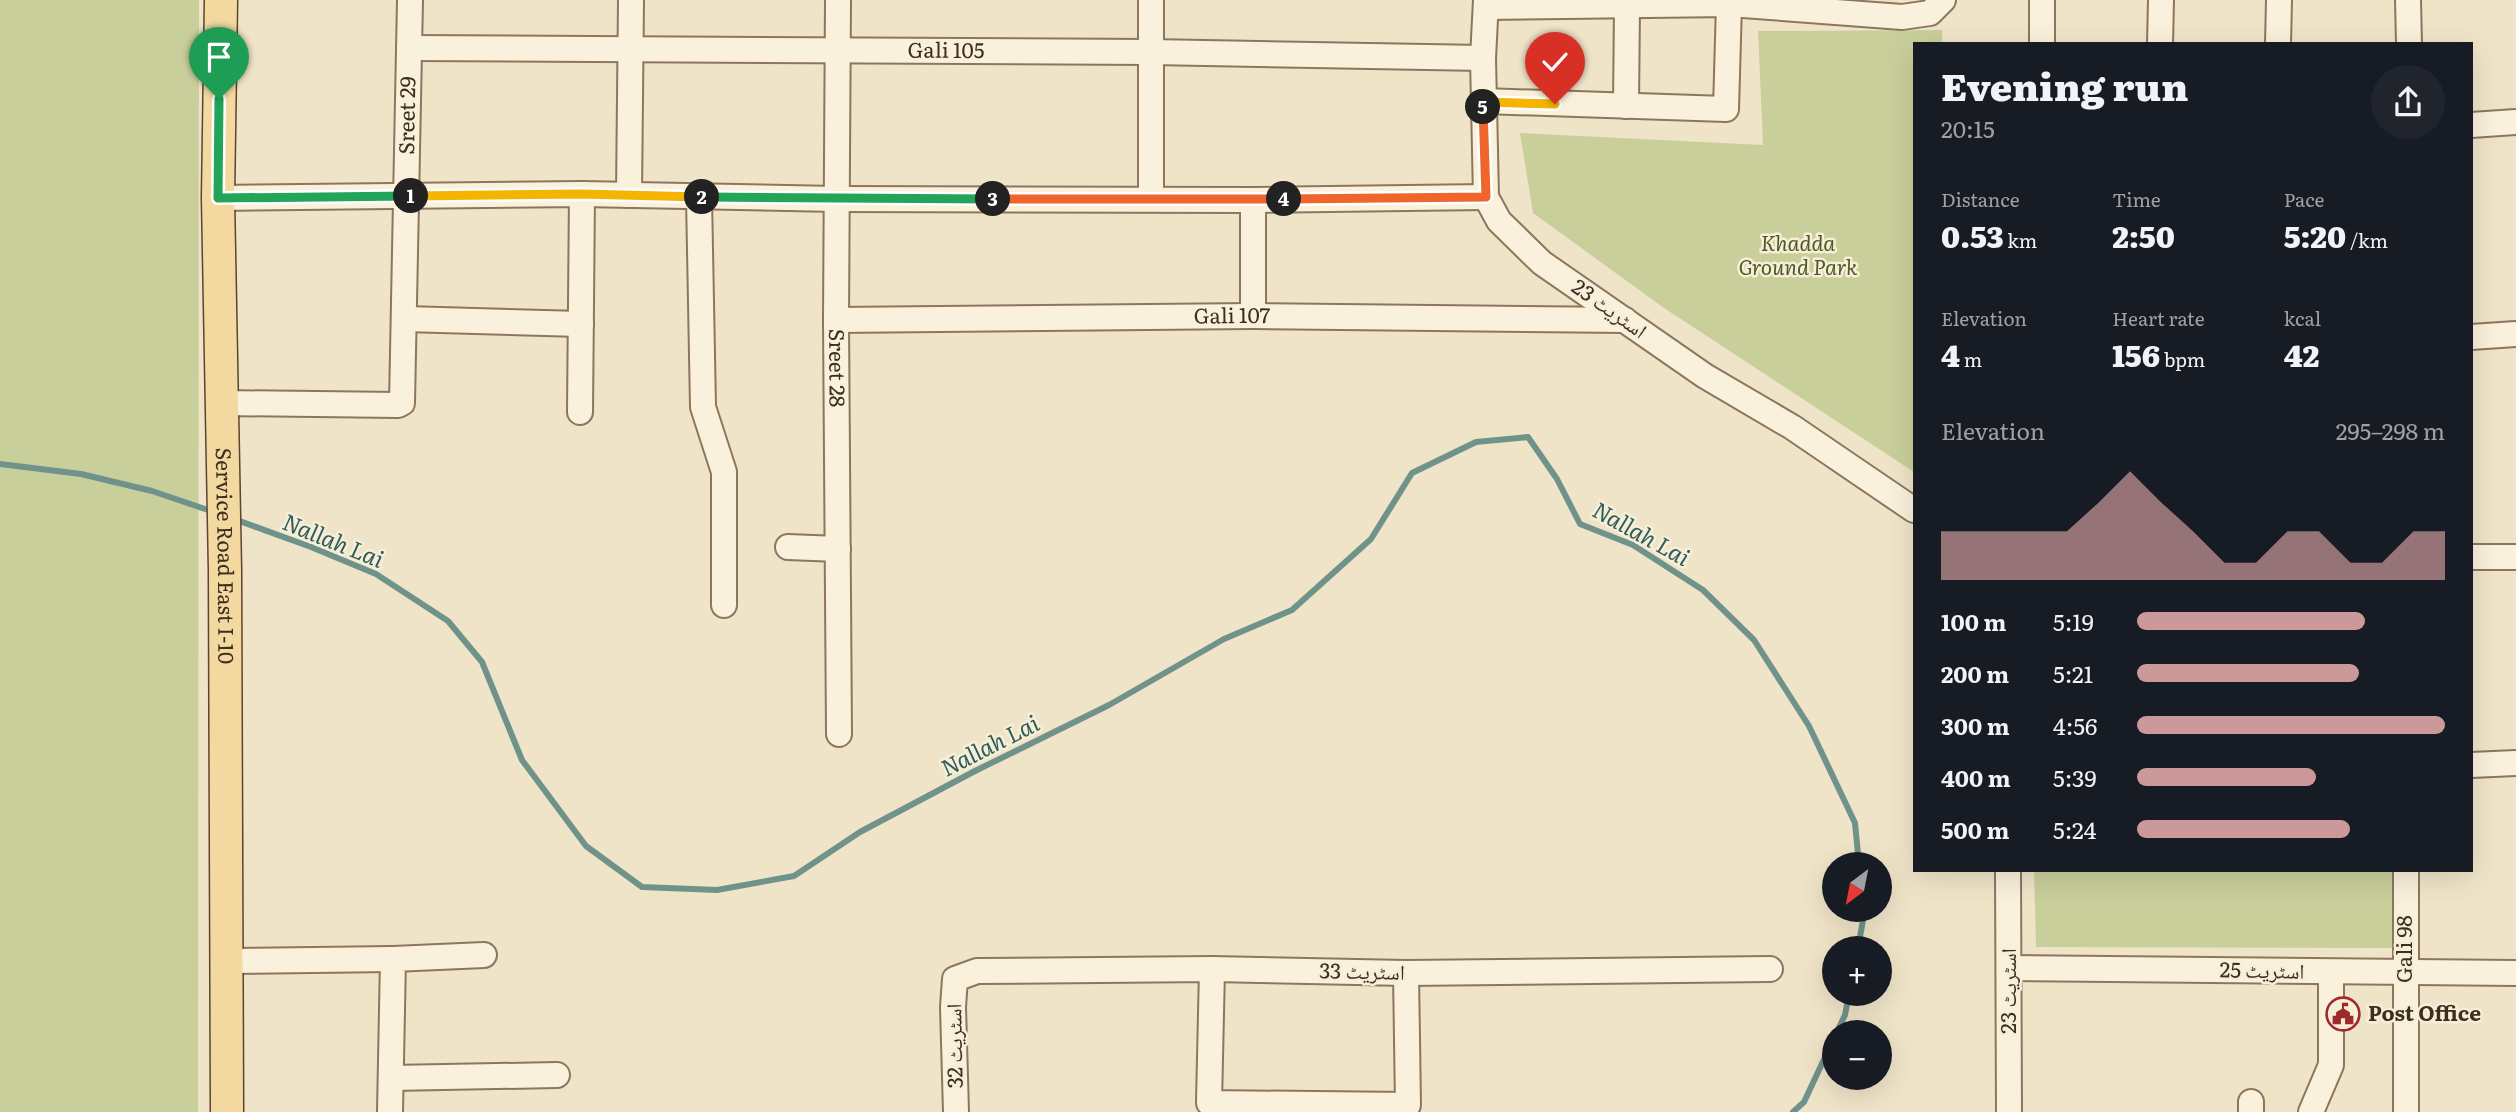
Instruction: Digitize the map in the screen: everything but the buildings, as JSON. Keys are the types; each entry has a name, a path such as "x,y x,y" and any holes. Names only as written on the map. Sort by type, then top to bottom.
{"main road":[{"name":"Service Road East I-10","path":"221,0 218,198 225,572 227,1112"}],"street":[{"name":"Sreet 29","path":"221,403 402,403 410,0"},
{"path":"629,195 631,0"},
{"name":"Sreet 28","path":"838,0 836,320 839,734"},
{"path":"1151,0 1151,199"},
{"path":"218,198 582,194 837,199 1253,200 1486,197 1483,102 1486,3 1627,6 1718,3 1902,17 1930,13 1943,0"},
{"path":"2042,0 2042,42"},
{"path":"2160,42 2161,0"},
{"path":"2278,42 2279,0"},
{"path":"2408,0 2409,42"},
{"path":"1483,102 1726,109 1718,3"},
{"path":"1626,107 1627,6"},
{"name":"Gali 105","path":"410,48 631,47 1483,58"},
{"path":"2473,125 2516,122"},
{"path":"580,412 582,194"},
{"path":"699,197 703,407 724,472 724,605"},
{"name":"اسٹریٹ 23","path":"1486,197 1499,221 1542,263 1705,376 1792,427 1913,509"},
{"path":"1253,200 1253,316"},
{"name":"Gali 107","path":"836,320 1253,316 1625,320"},
{"path":"405,319 581,324"},
{"path":"2473,337 2516,334"},
{"path":"788,547 838,549"},
{"path":"2473,556 2516,557"},
{"path":"2473,765 2516,763"},
{"name":"اسٹریٹ 23","path":"2008,872 2009,1112"},
{"name":"Gali 98","path":"2406,872 2406,1112"},
{"path":"226,961 484,955"},
{"path":"390,1112 393,959"},
{"name":"اسٹریٹ 25","path":"2009,968 2516,973"},
{"path":"1212,969 1209,1103 1408,1105 1406,973"},
{"name":"اسٹریٹ 33","path":"956,979 977,971 1212,969 1406,973 1770,969"},
{"path":"2311,1112 2331,1065 2330,972"},
{"name":"اسٹریٹ 32","path":"956,979 953,1007 956,1112"},
{"path":"391,1078 557,1075"}],"green space":[{"path":"0,0 199,0 198,1112 0,1112"},
{"name":"Khadda Ground Park","path":"1942,30 1942,42 1913,42 1913,471 1664,308 1533,213 1520,133 1763,145 1758,31"},
{"path":"2034,872 2392,872 2393,948 2036,947"}],"waterway":[{"name":"Nallah Lai","path":"234,519 376,574 448,621 482,662 522,760 586,846 642,887 717,890 794,876 860,832 1109,705 1224,639 1292,610 1371,539 1412,473 1476,442 1528,437 1557,479 1580,524 1633,545 1703,590 1754,640 1809,726 1855,823 1858,852"},
{"name":"Nallah Lai","path":"0,464 81,474 152,491 214,512"},
{"name":"Nallah Lai","path":"1860,936 1863,922"},
{"name":"Nallah Lai","path":"1843,1020 1847,1006"},
{"name":"Nallah Lai","path":"1793,1112 1804,1102 1822,1064"}],"place":[{"name":"Post Office","path":"2343,1014"}],"route":[{"path":"219,99 218,198 582,194 837,199 1253,200 1486,197 1483,102 1555,104"}]}
